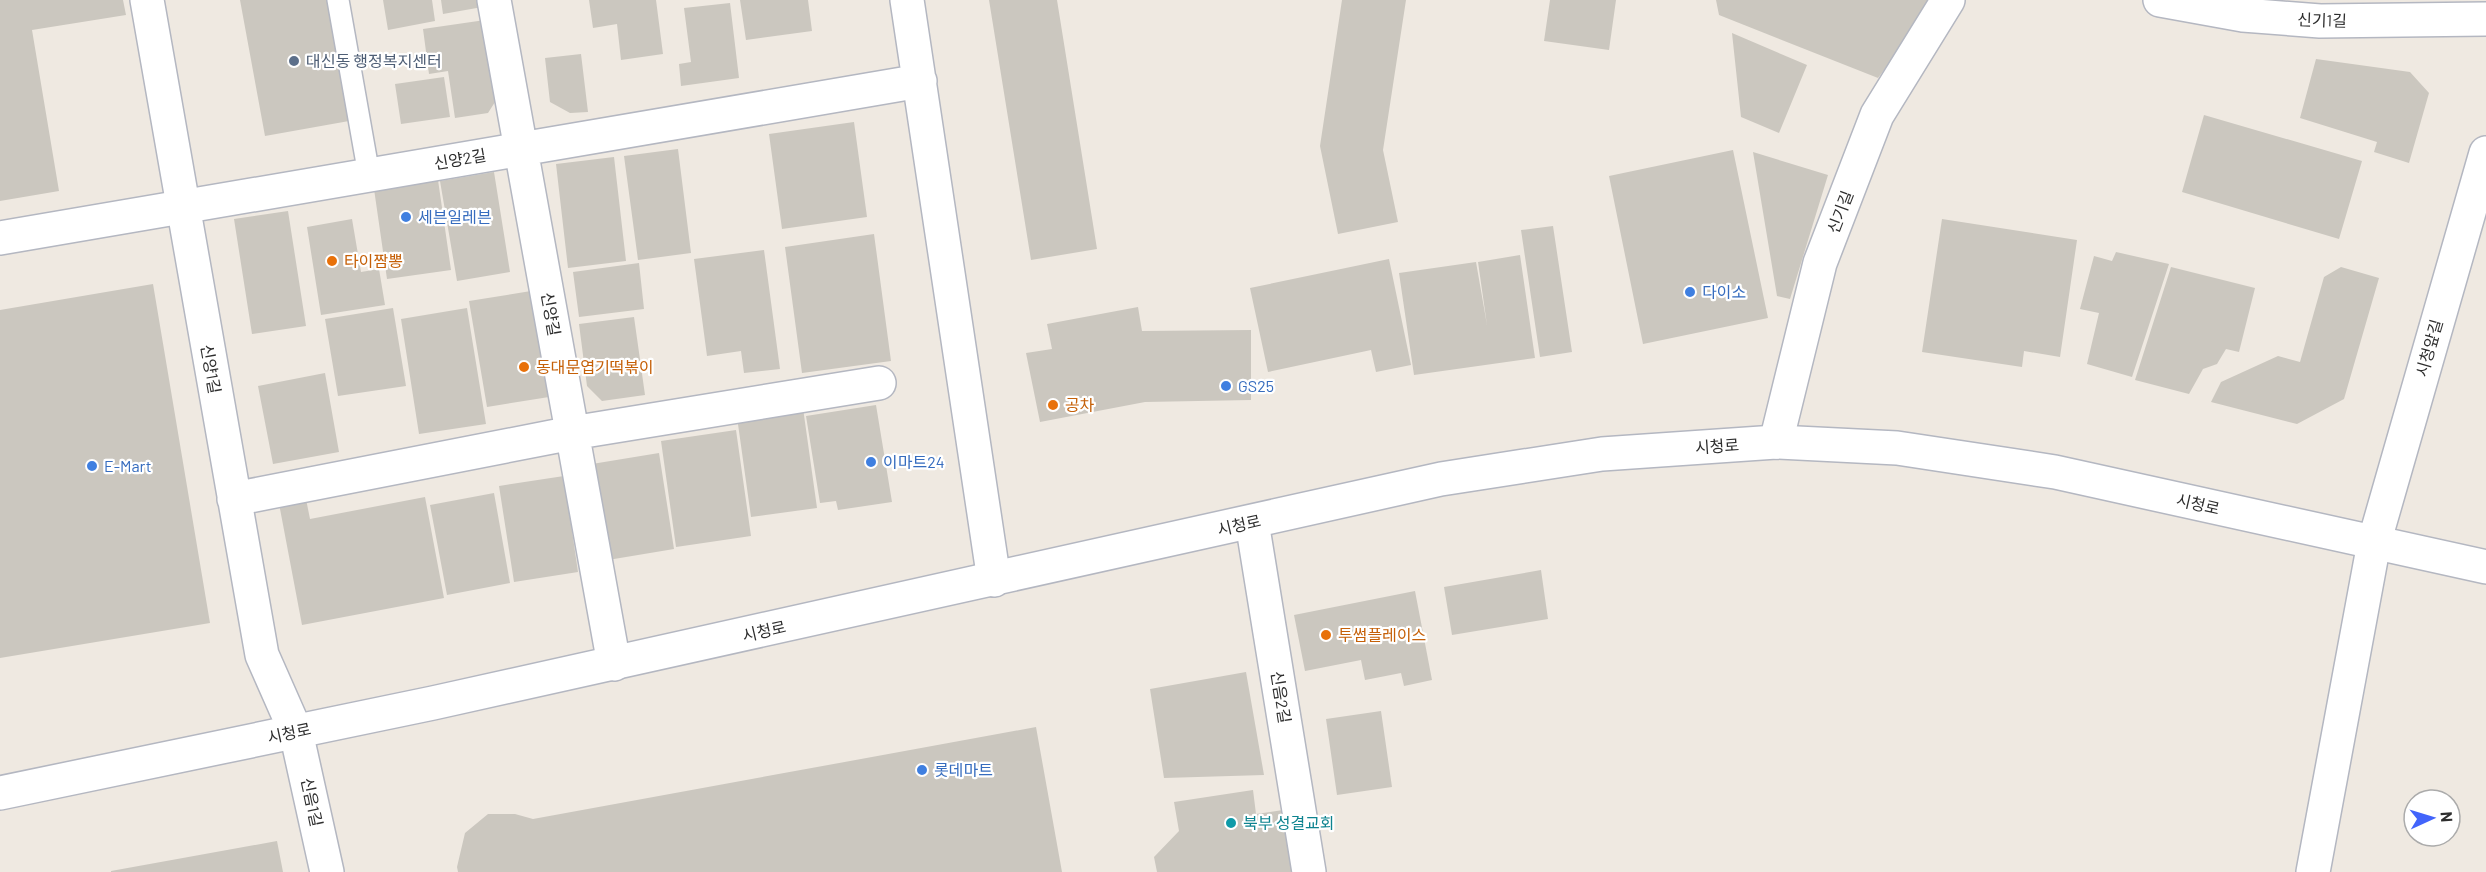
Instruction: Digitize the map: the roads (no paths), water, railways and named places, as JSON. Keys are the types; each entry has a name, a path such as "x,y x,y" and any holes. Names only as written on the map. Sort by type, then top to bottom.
{"street":[{"name":"신양1길","path":"147,0 262,655 297,732"},
{"name":"신양길","path":"494,0 614,664"},
{"path":"907,0 994,580"},
{"name":"신기길","path":"1776,442 1820,263 1877,115 1948,0"},
{"name":"신기1길","path":"2160,0 2243,15 2320,21 2486,19"},
{"name":"신양2길","path":"0,238 920,81"},
{"name":"시청앞길","path":"2330,779 2374,543 2486,153"},
{"path":"234,499 572,433 879,382"},
{"name":"시청로","path":"0,793 614,664 1441,479 1602,454 1776,442 1897,448 2055,472 2486,567"},
{"name":"신음2길","path":"1252,522 1309,872"},
{"name":"신음1길","path":"297,732 327,872"},
{"path":"2313,872 2330,779"},
{"path":"2330,779 2332,872"}],"lane":[{"path":"338,0 369,175"}],"place":[{"name":"대신동 행정복지센터","path":"294,61"},
{"name":"세븐일레븐","path":"406,217"},
{"name":"타이짬뽕","path":"332,261"},
{"name":"다이소","path":"1690,292"},
{"name":"동대문엽기떡볶이","path":"524,367"},
{"name":"GS25","path":"1226,386"},
{"name":"공차","path":"1053,405"},
{"name":"이마트24","path":"871,462"},
{"name":"E-Mart","path":"92,466"},
{"name":"투썸플레이스","path":"1326,635"},
{"name":"롯데마트","path":"922,770"},
{"name":"북부 성결교회","path":"1231,823"}]}
